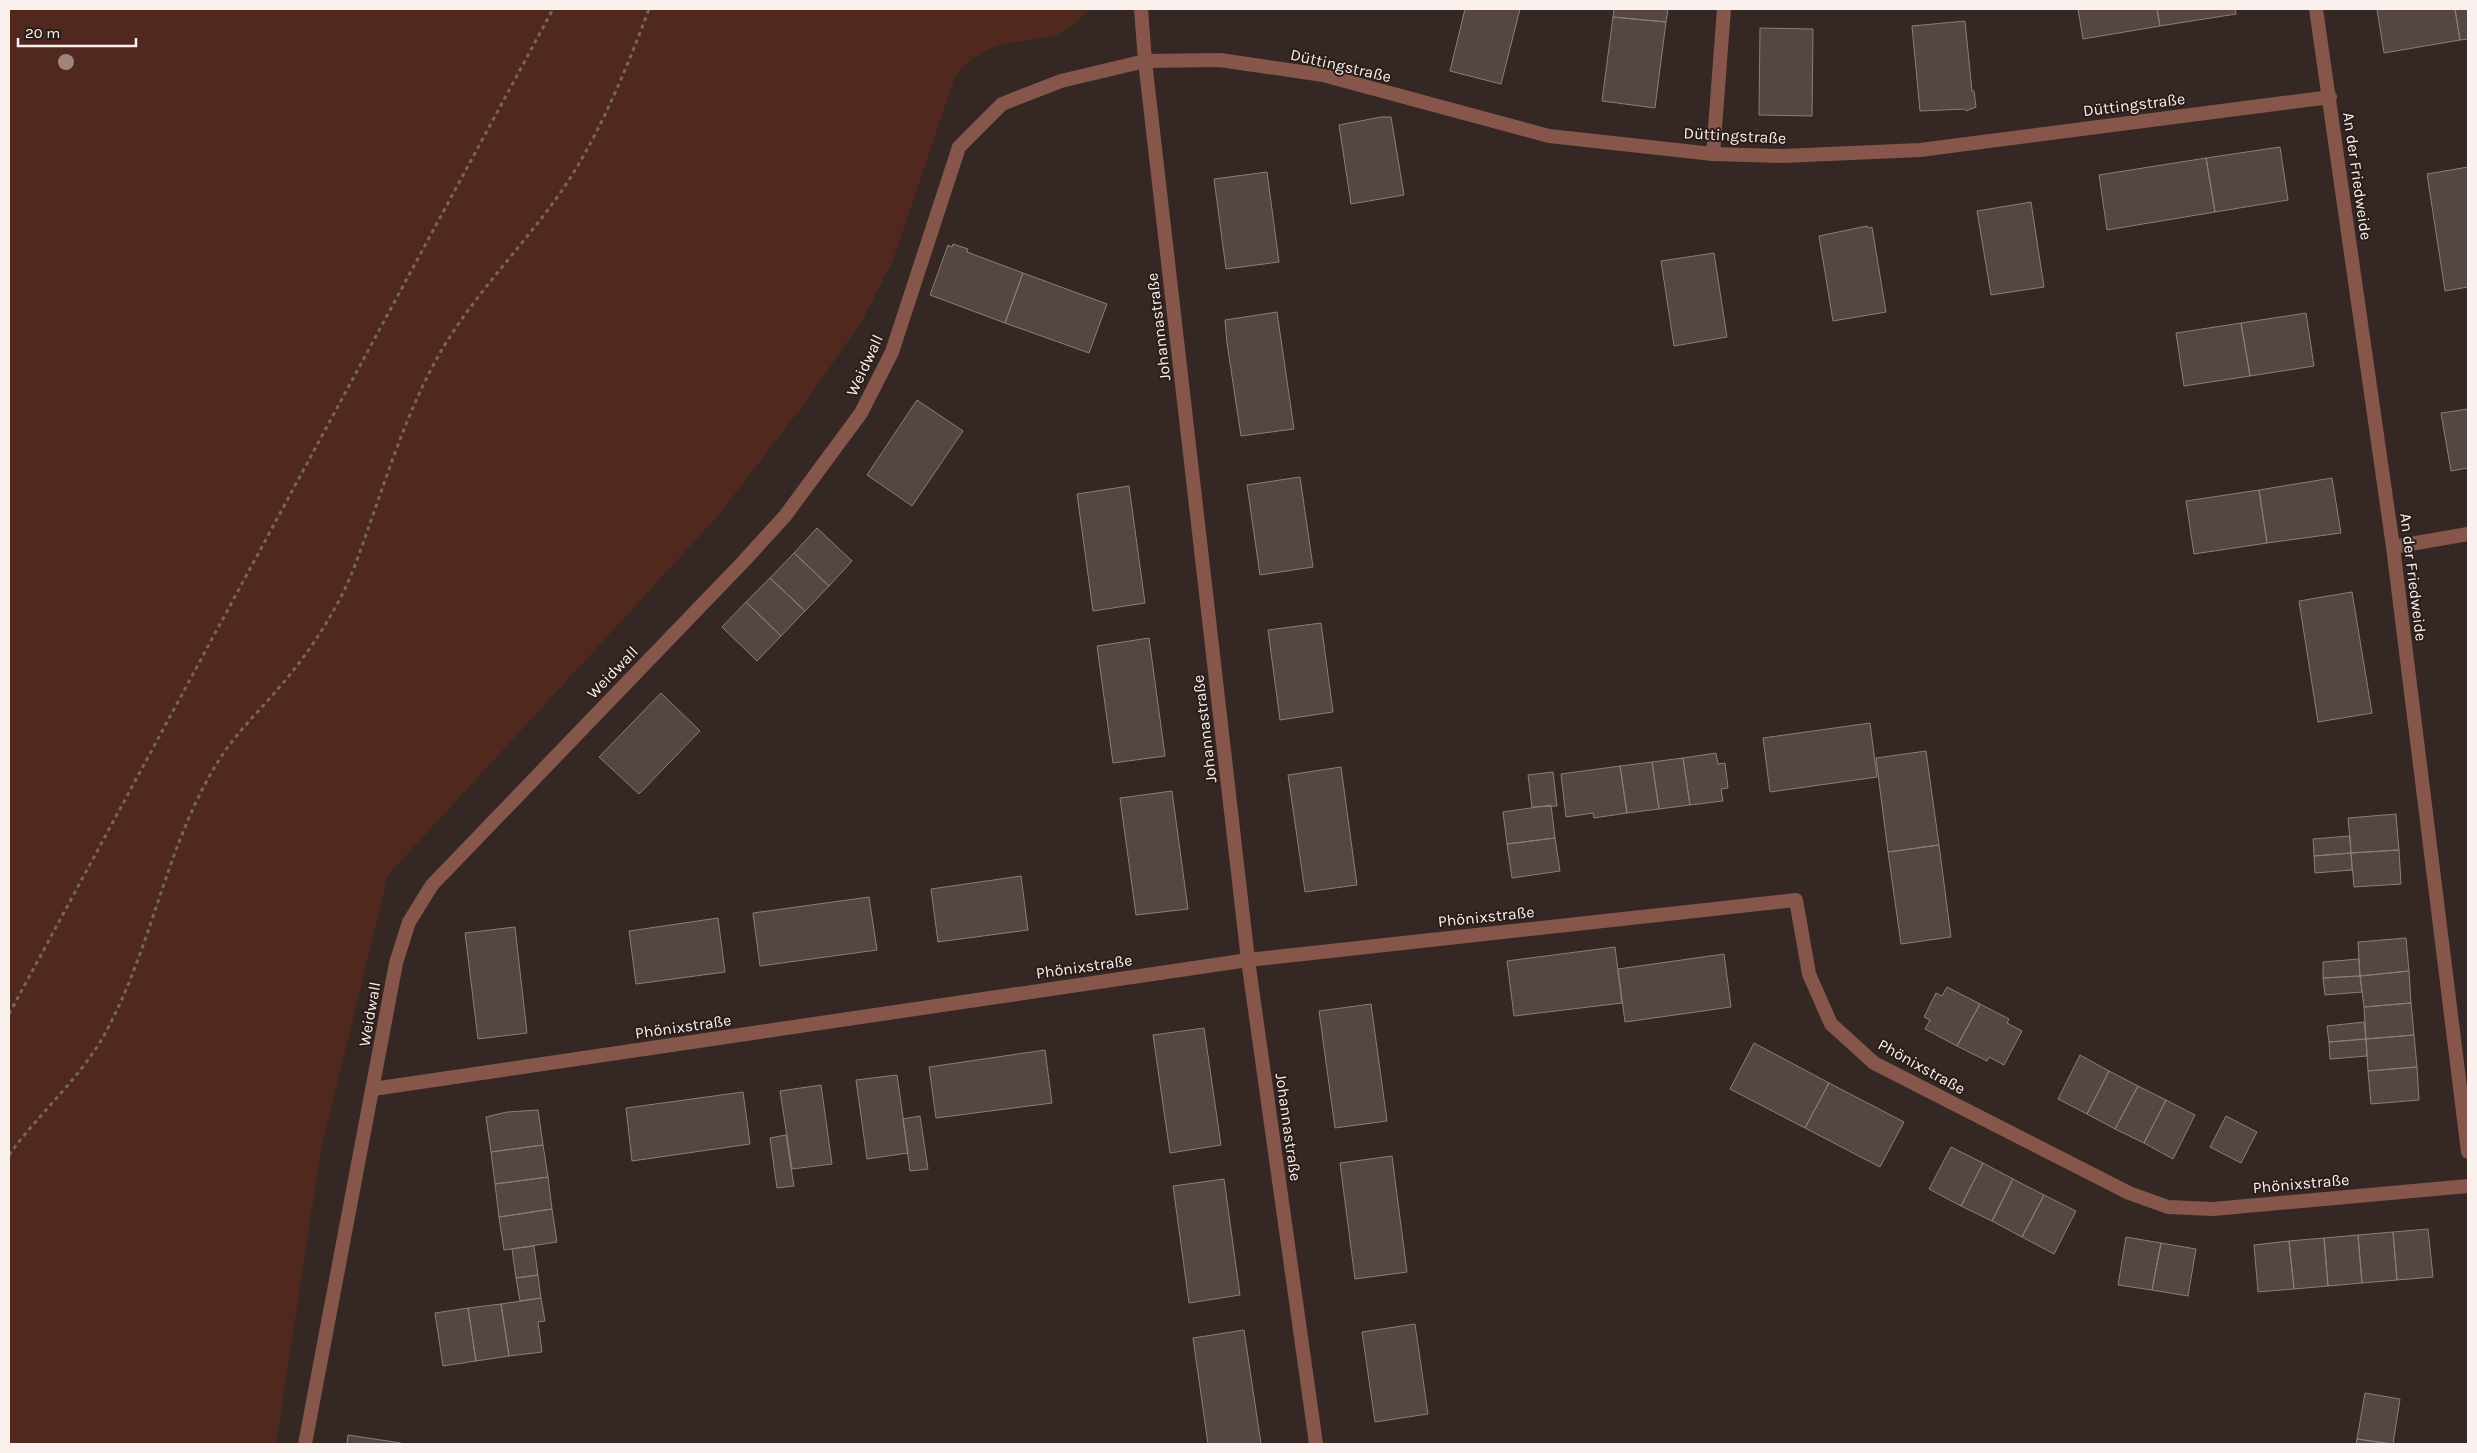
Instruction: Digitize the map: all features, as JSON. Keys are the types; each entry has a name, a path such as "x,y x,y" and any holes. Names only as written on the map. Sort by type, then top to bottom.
{"street":[{"name":"Johannastraße","path":"1141,9 1145,61 1248,960 1316,1444"},
{"path":"1713,154 1724,9"},
{"name":"An der Friedweide","path":"2316,9 2393,547 2468,1152"},
{"name":"Düttingstraße","path":"1145,61 1220,60 1323,75 1549,136 1713,154 1783,156 1920,150 2330,97"},
{"name":"Weidwall","path":"304,1444 396,963 409,922 432,885 749,555 785,516 823,467 861,413 892,352 960,147 1002,104 1061,81 1145,61"},
{"path":"2393,547 2468,534"},
{"name":"Phönixstraße","path":"373,1090 1248,960 1796,900 1808,974 1831,1024 1874,1063 2129,1193 2168,1207 2213,1209 2468,1186"}],"path":[{"path":"9,1014 553,9"},
{"path":"9,1156 24,1133 87,1063 109,1027 126,990 181,838 200,795 234,738 284,683 329,620 344,591 357,559 404,430 437,359 476,300 527,237 573,173 619,84 649,9"}],"shaded area":[{"path":"9,9 1088,9 1067,30 1045,38 1008,43 988,49 973,58 956,74 893,260 863,319 811,395 717,517 388,875 321,1150 276,1444 9,1444"}],"building":[{"path":"1465,9 1520,9 1501,84 1450,71"},
{"path":"1614,9 1668,9 1666,22 1613,17"},
{"path":"2078,9 2157,9 2160,26 2083,39"},
{"path":"2157,9 2235,9 2236,14 2160,26"},
{"path":"2377,9 2455,9 2460,40 2384,53"},
{"path":"2455,9 2468,9 2468,39 2460,40"},
{"path":"1613,17 1666,22 1655,108 1602,101"},
{"path":"1965,21 1972,91 1974,91 1976,107 1966,111 1965,109 1920,111 1912,26"},
{"path":"1760,28 1813,29 1812,116 1759,115"},
{"path":"1381,117 1391,117 1404,195 1351,204 1339,125"},
{"path":"2280,147 2288,200 2215,212 2206,158"},
{"path":"2206,158 2215,212 2107,230 2099,175"},
{"path":"2468,167 2468,287 2445,291 2427,174"},
{"path":"1267,172 1279,262 1226,269 1214,179"},
{"path":"2031,202 2044,287 1991,295 1977,211"},
{"path":"1867,226 1868,228 1872,227 1886,312 1833,321 1819,236"},
{"path":"953,244 968,249 967,252 1023,273 1005,323 930,295 948,245 952,247"},
{"path":"1714,253 1727,337 1674,346 1661,261"},
{"path":"1023,273 1107,304 1089,353 1005,323"},
{"path":"1277,312 1294,429 1241,436 1225,320"},
{"path":"2306,313 2314,366 2250,376 2241,323"},
{"path":"2241,323 2250,376 2184,386 2176,333"},
{"path":"917,400 963,431 912,506 867,475"},
{"path":"2468,409 2468,468 2451,471 2441,413"},
{"path":"1300,477 1313,567 1260,575 1247,485"},
{"path":"2332,478 2341,533 2267,543 2259,490"},
{"path":"1129,486 1145,603 1093,611 1077,494"},
{"path":"2259,490 2267,543 2194,554 2186,501"},
{"path":"817,528 852,561 829,586 794,553"},
{"path":"794,553 829,586 805,611 770,578"},
{"path":"770,578 805,611 781,636 746,602"},
{"path":"2352,592 2372,713 2318,722 2299,601"},
{"path":"746,602 781,636 757,661 722,627"},
{"path":"1321,623 1333,712 1280,720 1268,630"},
{"path":"1149,638 1165,756 1113,763 1097,646"},
{"path":"661,693 700,731 639,794 599,757"},
{"path":"1870,723 1877,777 1770,792 1763,738"},
{"path":"1926,751 1939,845 1888,852 1876,758"},
{"path":"1716,753 1718,764 1725,763 1728,788 1721,789 1723,801 1690,805 1683,758"},
{"path":"1683,758 1690,805 1659,809 1652,762"},
{"path":"1652,762 1659,809 1627,813 1620,766"},
{"path":"1620,766 1627,813 1594,818 1593,813 1566,817 1561,774"},
{"path":"1341,767 1357,885 1305,892 1288,775"},
{"path":"1553,772 1557,806 1532,807 1528,775"},
{"path":"1172,791 1188,909 1136,915 1120,798"},
{"path":"1551,805 1555,838 1507,844 1503,812"},
{"path":"2396,814 2399,850 2351,853 2348,818"},
{"path":"2350,836 2351,853 2314,856 2313,839"},
{"path":"1555,838 1560,871 1512,878 1507,844"},
{"path":"1939,845 1951,937 1901,944 1888,852"},
{"path":"2399,850 2401,884 2354,887 2351,853"},
{"path":"2351,853 2352,870 2315,873 2314,856"},
{"path":"1021,876 1028,930 938,942 931,889"},
{"path":"869,897 877,950 760,966 753,913"},
{"path":"718,918 725,972 636,984 629,931"},
{"path":"515,927 527,1033 478,1039 465,933"},
{"path":"2406,938 2409,971 2360,976 2358,942"},
{"path":"1615,947 1622,1003 1514,1016 1507,961"},
{"path":"1724,954 1731,1007 1625,1022 1618,969"},
{"path":"2359,959 2360,976 2323,978 2323,962"},
{"path":"2409,971 2411,1003 2364,1007 2360,976"},
{"path":"2360,976 2362,992 2325,995 2323,978"},
{"path":"1947,987 1980,1004 1957,1046 1925,1029 1930,1020 1924,1017 1936,993 1942,996"},
{"path":"2411,1003 2414,1035 2366,1039 2364,1007"},
{"path":"1371,1004 1387,1121 1335,1128 1319,1011"},
{"path":"1980,1004 2009,1019 2007,1023 2022,1031 2004,1065 1989,1057 1987,1061 1957,1046"},
{"path":"2364,1022 2366,1039 2329,1042 2327,1026"},
{"path":"1204,1028 1221,1145 1170,1153 1153,1035"},
{"path":"2414,1035 2417,1067 2368,1071 2366,1039"},
{"path":"2366,1039 2367,1056 2330,1059 2329,1042"},
{"path":"1754,1043 1829,1083 1805,1128 1730,1089"},
{"path":"1045,1050 1052,1103 936,1118 929,1067"},
{"path":"2080,1055 2109,1071 2087,1114 2058,1099"},
{"path":"2417,1067 2419,1100 2371,1104 2368,1071"},
{"path":"2109,1071 2138,1086 2115,1129 2087,1114"},
{"path":"897,1075 908,1153 867,1159 856,1080"},
{"path":"1829,1083 1904,1122 1880,1167 1805,1128"},
{"path":"821,1085 832,1164 792,1169 780,1091"},
{"path":"2138,1086 2166,1100 2144,1143 2115,1129"},
{"path":"743,1092 750,1144 632,1161 626,1108"},
{"path":"2166,1100 2195,1115 2173,1159 2144,1143"},
{"path":"538,1110 543,1145 491,1152 486,1117 507,1112"},
{"path":"920,1116 928,1169 910,1171 903,1119"},
{"path":"2226,1116 2257,1132 2241,1163 2210,1147"},
{"path":"786,1135 794,1186 777,1188 770,1138"},
{"path":"543,1145 548,1177 495,1184 491,1152"},
{"path":"1951,1147 1983,1163 1961,1206 1929,1189"},
{"path":"1392,1156 1407,1272 1355,1279 1340,1163"},
{"path":"1983,1163 2013,1179 1992,1221 1961,1206"},
{"path":"548,1177 552,1209 499,1217 495,1184"},
{"path":"1224,1179 1240,1295 1189,1303 1173,1186"},
{"path":"2013,1179 2044,1195 2022,1237 1992,1221"},
{"path":"2044,1195 2076,1211 2054,1254 2022,1237"},
{"path":"552,1209 557,1242 504,1250 499,1217"},
{"path":"2428,1229 2433,1277 2397,1280 2393,1232"},
{"path":"2393,1232 2397,1280 2362,1283 2358,1235"},
{"path":"2358,1235 2362,1283 2328,1286 2324,1238"},
{"path":"2126,1237 2161,1243 2152,1290 2118,1285"},
{"path":"2324,1238 2328,1286 2294,1289 2289,1241"},
{"path":"2289,1241 2294,1289 2258,1292 2254,1245"},
{"path":"2161,1243 2196,1249 2188,1296 2152,1290"},
{"path":"534,1246 538,1275 516,1278 512,1249"},
{"path":"538,1275 541,1298 520,1301 516,1278"},
{"path":"541,1298 545,1321 538,1322 542,1352 509,1356 501,1304"},
{"path":"501,1304 509,1356 476,1361 468,1308"},
{"path":"468,1308 476,1361 443,1366 435,1313"},
{"path":"1415,1324 1428,1414 1375,1422 1362,1332"},
{"path":"1244,1330 1261,1444 1208,1444 1193,1338"},
{"path":"2365,1393 2400,1399 2393,1444 2357,1439"},
{"path":"348,1435 401,1443 347,1444"},
{"path":"2357,1439 2390,1444 2356,1444"}]}
